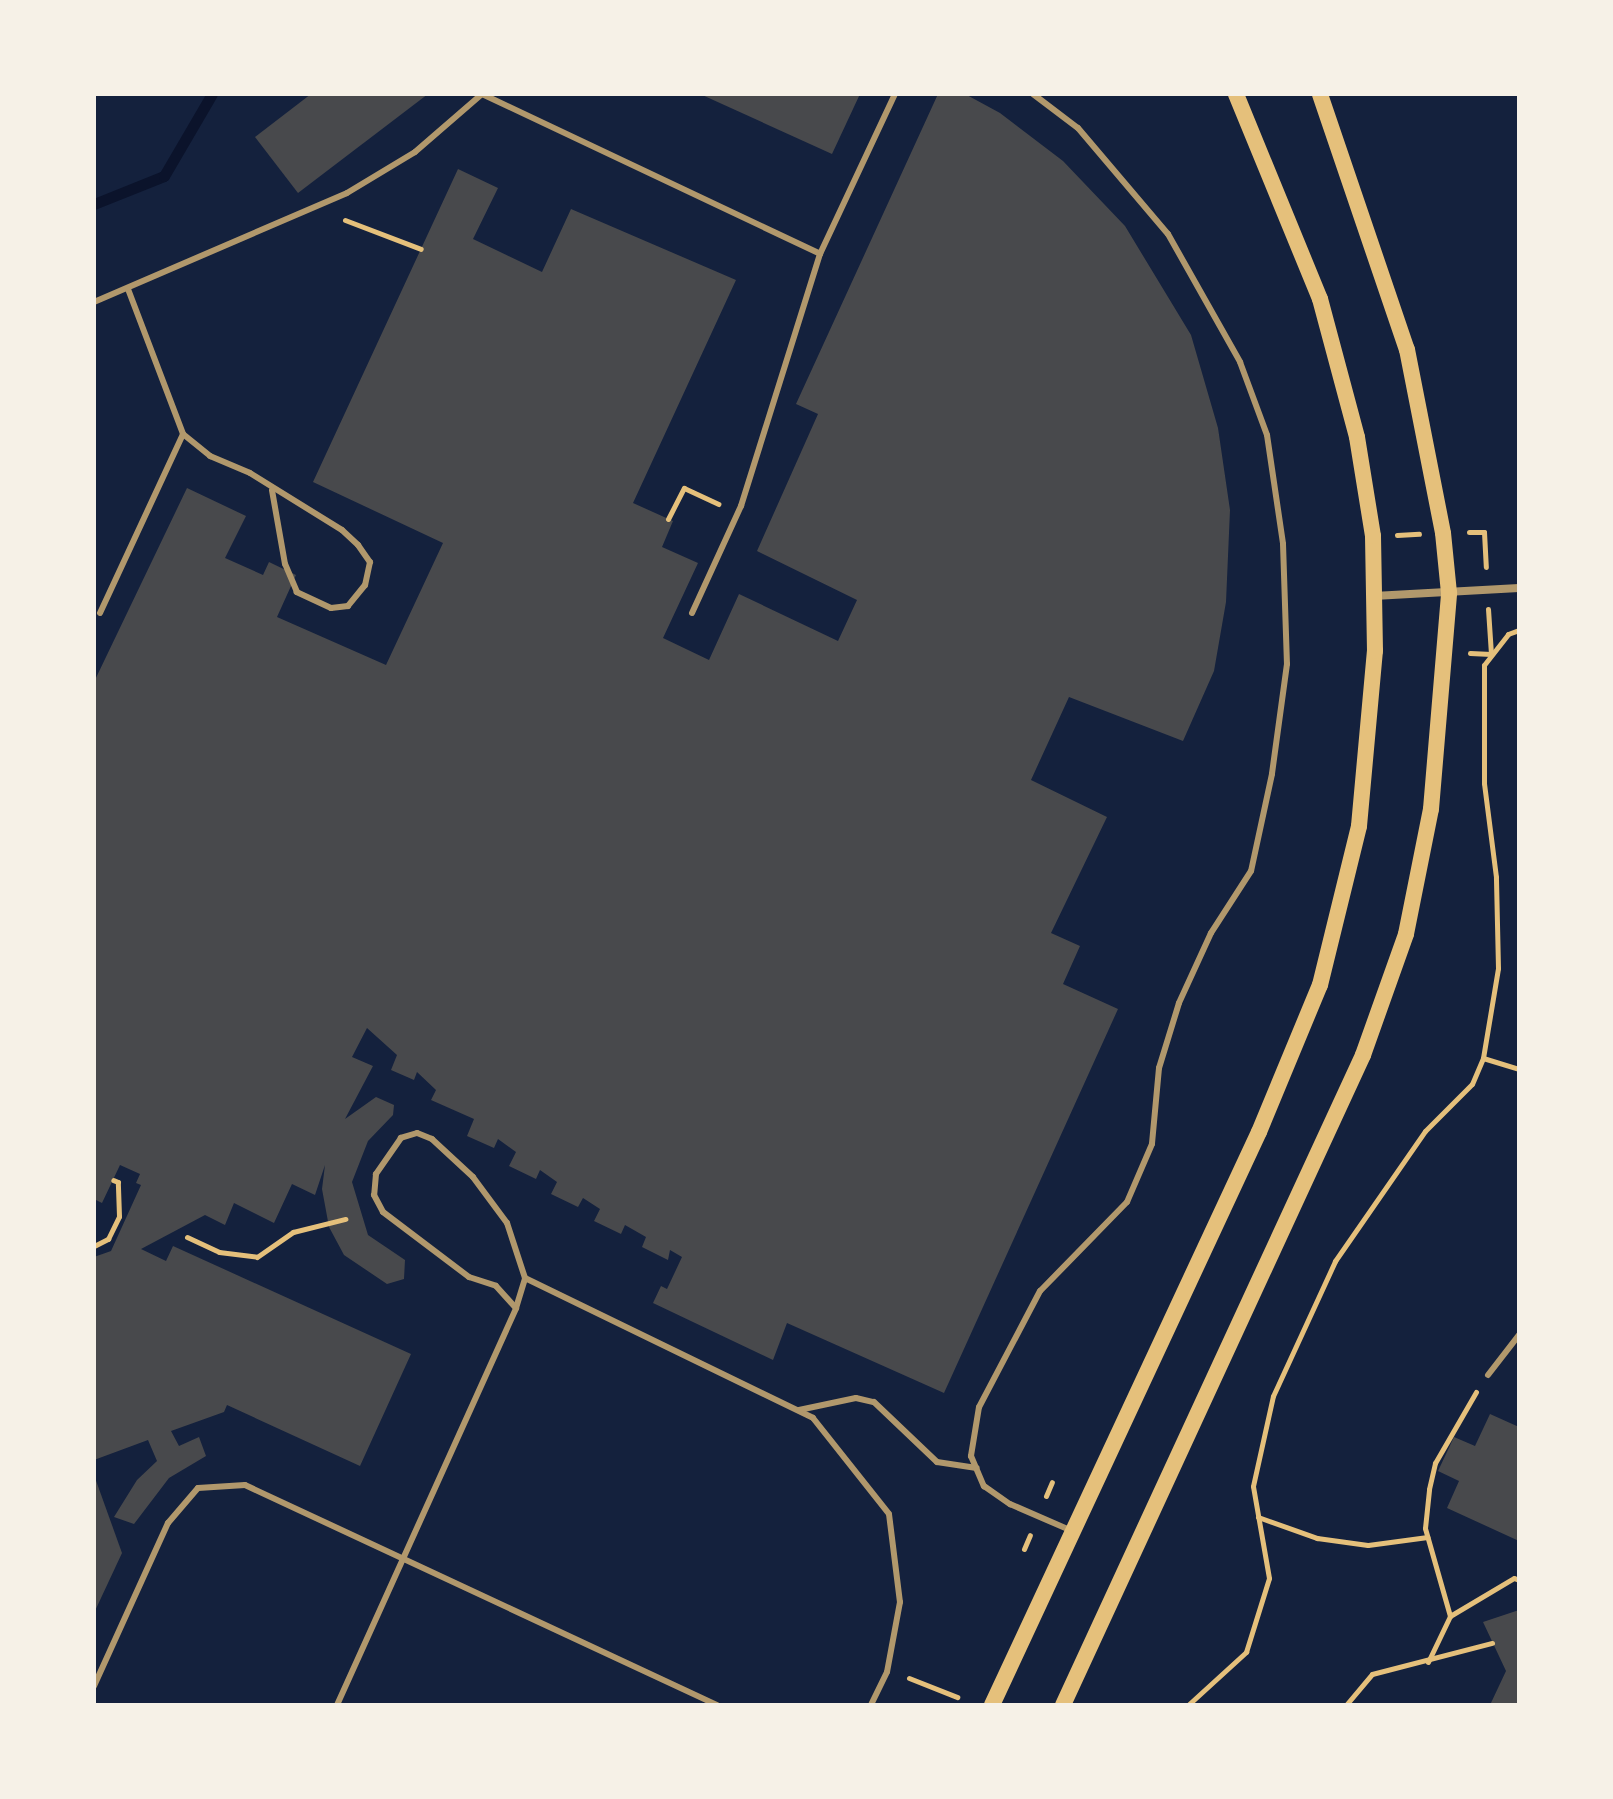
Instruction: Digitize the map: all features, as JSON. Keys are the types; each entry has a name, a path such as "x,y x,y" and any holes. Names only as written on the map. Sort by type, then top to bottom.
{"main road":[{"path":"992,1705 1259,1132 1320,985 1344,901 1361,812 1370,741 1374,596 1373,536 1357,437 1320,299 1236,94"},
{"path":"1063,1705 1386,997 1406,934 1431,809 1449,593 1443,533 1407,350 1320,94"}],"street":[{"path":"1374,596 1519,588"}],"lane":[{"path":"94,302 347,193 415,152 482,94 820,254"},
{"path":"692,613 741,506 820,254 895,94"},
{"path":"1033,94 1078,128 1168,234 1240,362 1267,435 1283,544 1287,664 1272,774 1251,871 1211,933 1179,1003 1159,1068 1152,1144 1127,1202 1040,1291 1014,1332 979,1407 971,1456 984,1486 1010,1504 1075,1532"},
{"path":"128,289 183,434 342,530 370,562 365,585 348,606 331,608 297,592 285,564 272,490"},
{"path":"100,613 183,434"},
{"path":"337,1705 516,1308 525,1278 507,1223 473,1177 432,1139 417,1133 401,1138 376,1174 374,1195 383,1212 469,1277 496,1286 516,1308"},
{"path":"525,1278 813,1418 889,1514 900,1602 887,1672 871,1705"},
{"path":"1488,1375 1519,1335"},
{"path":"797,1411 856,1398 874,1402 937,1462 977,1468"},
{"path":"94,1686 168,1523 198,1488 245,1485 717,1705"}],"path":[{"path":"345,220 421,249"},
{"path":"668,519 684,488"},
{"path":"1373,536 1484,532"},
{"path":"1188,1705 1246,1652 1269,1578 1253,1486 1273,1396 1335,1261 1425,1131 1472,1084 1483,1058 1498,968 1496,877 1484,783 1483,676 1491,654 1519,630"},
{"path":"1483,1058 1519,1069"},
{"path":"94,1246 108,1239 119,1216 118,1182 113,1180"},
{"path":"187,1237 219,1252 257,1257 293,1232 345,1219"},
{"path":"1450,1616 1427,1537 1435,1463 1488,1375"},
{"path":"1258,1517 1317,1538 1368,1545 1427,1537"},
{"path":"1428,1662 1450,1616 1514,1578 1519,1580"},
{"path":"1346,1705 1372,1674 1492,1643"},
{"path":"909,1678 957,1697"}],"building":[{"path":"311,94 428,94 298,193 255,137"},
{"path":"700,94 860,94 832,154"},
{"path":"938,94 965,94 1000,113 1063,161 1125,226 1191,335 1218,428 1230,510 1226,602 1214,671 1183,741 1069,697 1031,780 1107,817 1051,933 1080,946 1063,984 1118,1009 944,1393 787,1323 773,1360 653,1303 661,1286 667,1289 682,1257 670,1250 668,1260 642,1247 646,1237 625,1225 621,1234 594,1221 600,1209 583,1198 578,1207 551,1194 557,1182 540,1170 536,1179 509,1166 516,1152 498,1139 494,1148 467,1136 474,1119 431,1100 436,1090 417,1072 414,1080 391,1070 397,1055 367,1028 352,1057 373,1066 345,1119 376,1097 394,1105 393,1115 368,1141 352,1182 368,1235 405,1260 404,1279 387,1284 344,1255 329,1227 322,1189 325,1165 315,1195 292,1184 274,1223 234,1203 225,1225 205,1215 141,1249 166,1261 173,1246 411,1354 360,1466 227,1405 224,1412 171,1431 179,1446 199,1437 206,1456 169,1478 134,1524 114,1517 137,1480 157,1461 148,1440 94,1460 94,1257 111,1251 141,1185 136,1183 140,1174 120,1165 102,1203 94,1199 94,682 187,488 246,516 225,558 263,575 269,562 296,575 277,617 386,665 443,543 313,482 458,169 498,188 473,239 542,272 571,209 736,280 633,503 673,521 662,547 698,563 663,638 709,660 739,594 838,641 857,600 757,551 818,414 796,404"},
{"path":"1490,1414 1519,1427 1519,1541 1447,1508 1459,1481 1438,1471 1454,1437 1475,1446"},
{"path":"94,1475 122,1553 94,1613"},
{"path":"1519,1610 1519,1705 1490,1705 1506,1671 1483,1622"}],"waterway":[{"path":"94,204 164,176 212,94"}]}
